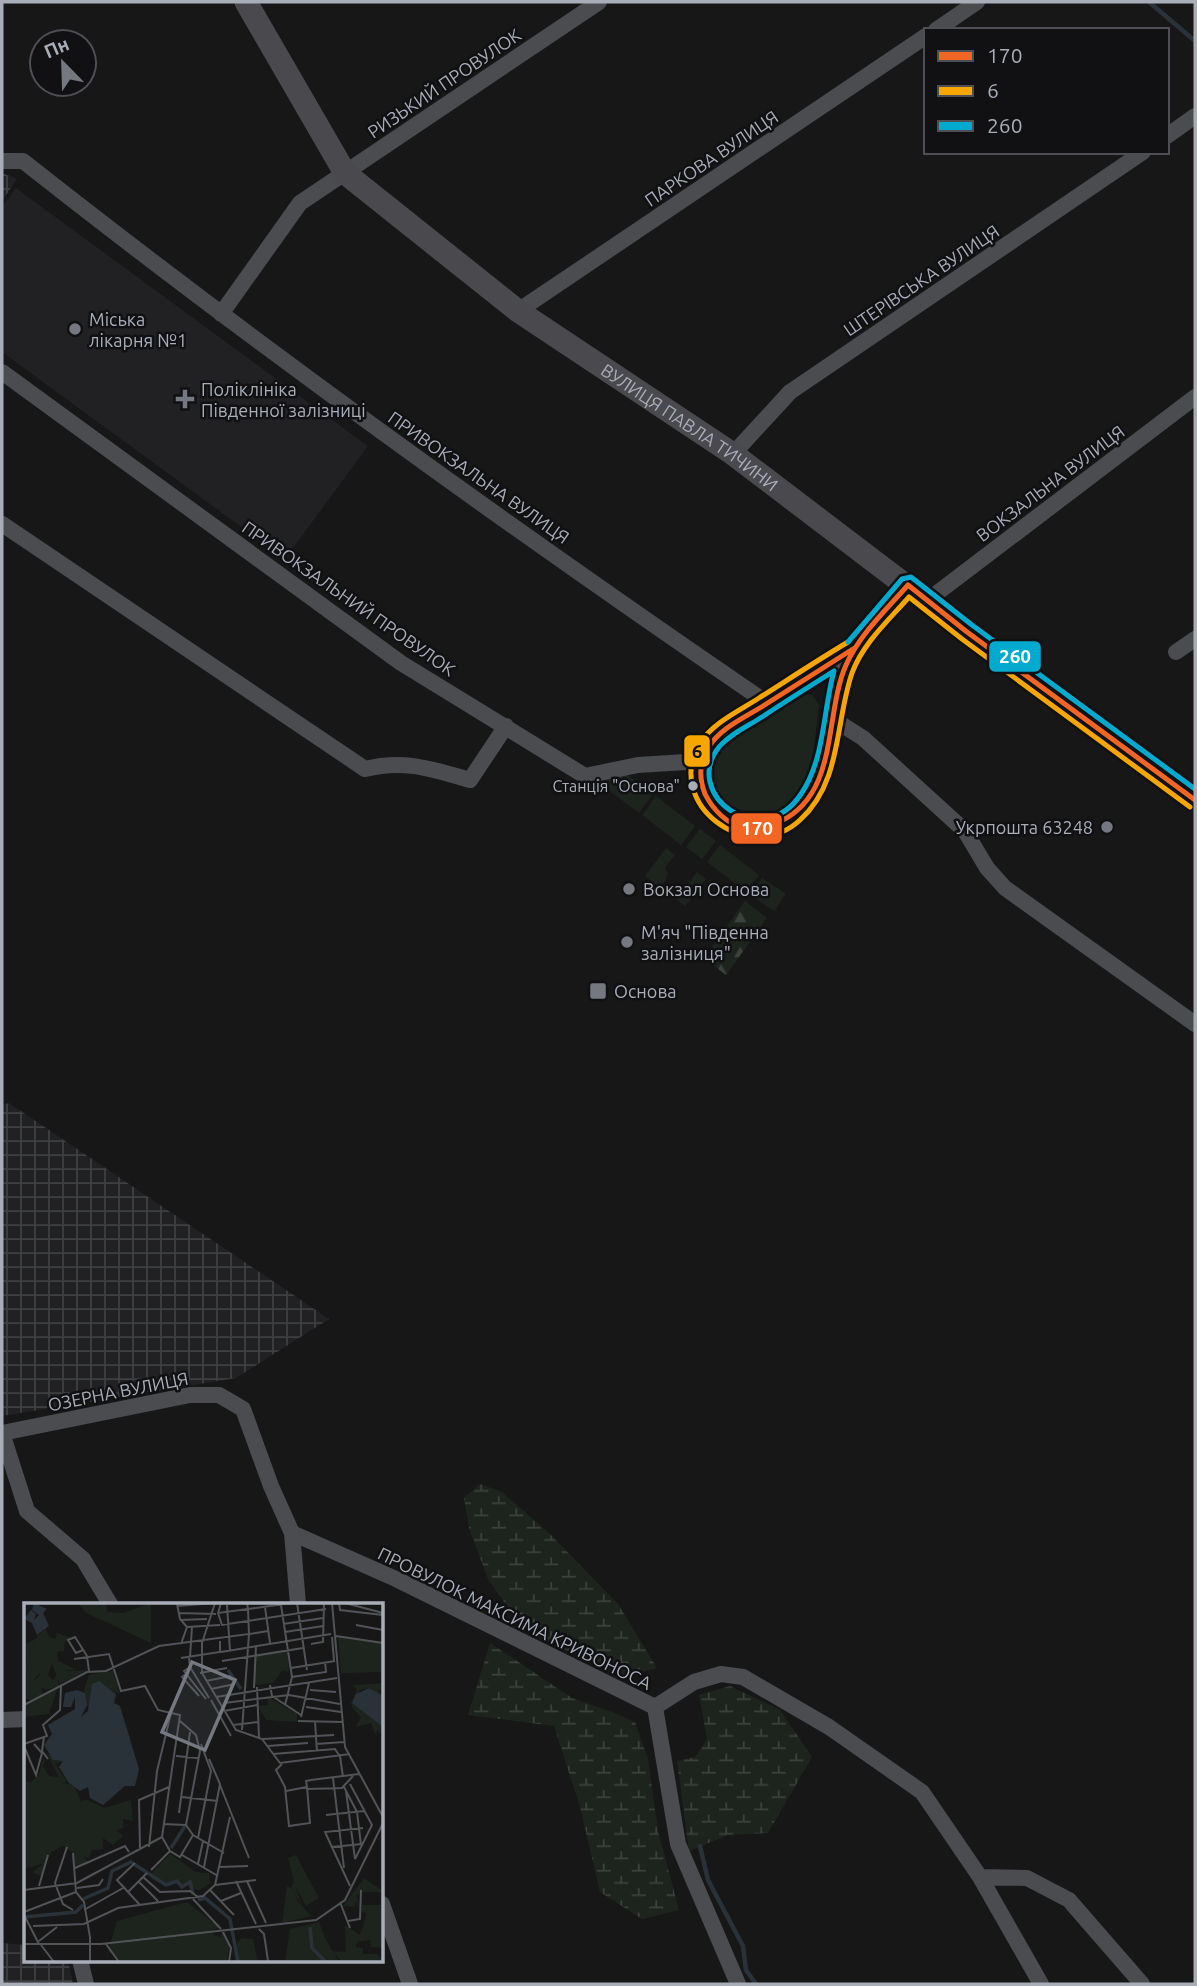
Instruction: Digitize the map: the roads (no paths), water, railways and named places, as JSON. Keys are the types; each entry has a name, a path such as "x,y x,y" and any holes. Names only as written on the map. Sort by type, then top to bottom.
{"main road":[{"name":"ВУЛИЦЯ ПАВЛА ТИЧИНИ","path":"246,2 345,173 518,311 733,454 1195,800"}],"street":[{"name":"РИЗЬКИЙ ПРОВУЛОК","path":"221,314 300,203 599,2"},
{"path":"939,28 977,2"},
{"name":"ПАРКОВА ВУЛИЦЯ","path":"518,311 924,37"},
{"path":"1169,134 1195,117"},
{"name":"ШТЕРІВСЬКА ВУЛИЦЯ","path":"733,454 790,392 1140,154"},
{"name":"ПРИВОКЗАЛЬНА ВУЛИЦЯ","path":"2,161 23,161 221,314 379,430 766,703"},
{"name":"ПРИВОКЗАЛЬНИЙ ПРОВУЛОК","path":"2,372 401,663 585,776 638,765 702,761"},
{"name":"ВОКЗАЛЬНА ВУЛИЦЯ","path":"928,600 1195,397"},
{"path":"2,524 365,769 380,765 421,766 470,780 506,726"},
{"path":"853,649 839,685 826,755 812,792 797,813 779,823 758,829 733,824 721,815 705,794 701,781 702,761 712,742 766,703 853,649 908,585"},
{"path":"1176,652 1195,639"},
{"path":"833,719 863,738 965,831 987,868 1004,888 1195,1024"},
{"name":"ОЗЕРНА ВУЛИЦЯ","path":"109,1603 83,1559 27,1511 2,1433 190,1395 219,1395 243,1409 271,1486 292,1533 298,1603"},
{"name":"ПРОВУЛОК МАКСИМА КРИВОНОСА","path":"292,1533 396,1579 655,1707 694,1682 721,1674 743,1677 830,1727 922,1793 980,1877 1041,1984"},
{"path":"655,1707 678,1844 738,1984"},
{"path":"2,1720 24,1719"},
{"path":"980,1877 1027,1878 1069,1900 1142,1984"},
{"path":"383,1907 411,1984"},
{"path":"80,1962 86,1984"}],"waterway":[{"path":"1149,2 1195,41"},
{"path":"700,1846 708,1880 743,1946 746,1970 756,1984"}],"place":[{"name":"Міська лікарня №1","path":"75,329"},
{"name":"Поліклініка Південної залізниці","path":"185,399"},
{"name":"Станція \"Основа\"","path":"693,786"},
{"name":"Укрпошта 63248","path":"1107,827"},
{"name":"Вокзал Основа","path":"629,889"},
{"name":"М'яч \"Південна залізниця\"","path":"627,942"},
{"name":"Основа","path":"598,991"}]}
